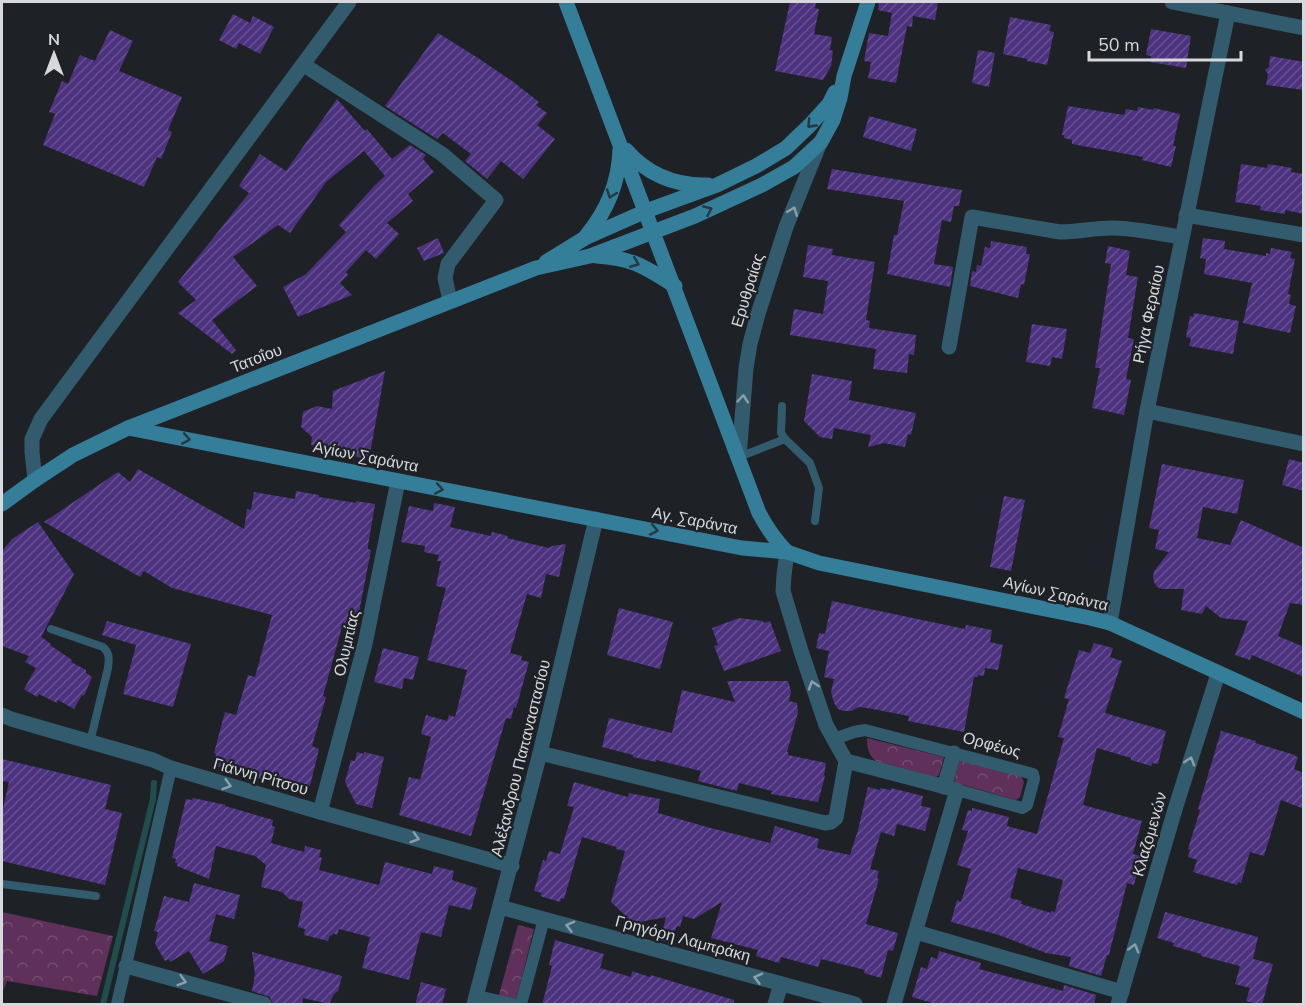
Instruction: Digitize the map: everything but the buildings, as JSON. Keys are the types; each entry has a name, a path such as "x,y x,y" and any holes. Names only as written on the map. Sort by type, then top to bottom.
{"main road":[{"name":"Ερυθραίας","path":"566,2 759,513 776,541 788,552"},
{"name":"Ερυθραίας","path":"654,232 762,185 794,167 821,142 833,120 844,76 868,2"},
{"name":"Ερυθραίας","path":"646,211 717,185 786,148 829,104 844,76"},
{"path":"620,143 635,160 653,173 673,182 695,186 717,185"},
{"path":"585,238 605,210 612,194 618,169 620,143"},
{"name":"Τατοΐου","path":"536,268 585,238 646,211"},
{"name":"Τατοΐου","path":"2,504 73,455 128,428 536,268 590,256 654,232"},
{"path":"590,256 630,260 675,286"},
{"name":"Αγίων Σαράντα","path":"128,428 596,519"},
{"name":"Αγ. Σαράντα","path":"596,519 742,548 788,552"},
{"name":"Αγίων Σαράντα","path":"788,552 819,563 1058,610 1110,623 1304,712"}],"street":[{"path":"34,480 32,439 41,419 349,2"},
{"path":"1172,2 1230,10 1304,28"},
{"name":"Ρήγα Φεραίου","path":"1110,623 1147,411 1230,10"},
{"path":"304,65 442,154 496,200 448,264 445,278 450,301"},
{"name":"Ερυθραίας","path":"739,457 750,344 786,227 821,142"},
{"path":"1186,215 1304,235"},
{"path":"949,347 972,216 1060,232 1116,228 1182,237"},
{"path":"1147,411 1304,444"},
{"name":"Ολυμπίας","path":"320,812 365,644 398,480"},
{"name":"Αλέξανδρου Παπαναστασίου","path":"476,1000 512,866 596,519"},
{"path":"540,753 825,823 836,818 846,761 826,725 783,591 788,552"},
{"name":"Κλαζομενών","path":"1120,998 1176,806 1218,674"},
{"name":"Γιάννη Ρίτσου","path":"2,715 153,760 171,768 512,866"},
{"name":"Ορφέως","path":"834,740 866,730 1033,774 1034,779 1027,805 1022,808 846,761"},
{"path":"894,1005 916,932 951,789 954,753"},
{"path":"117,1005 171,768"},
{"name":"Γρηγόρη Λαμπράκη","path":"501,907 855,1005"},
{"path":"521,1005 544,919"},
{"path":"916,932 1120,998"},
{"path":"126,966 264,1005"},
{"path":"775,1005 781,984"},
{"path":"476,1000 513,1005"}],"lane":[{"path":"782,406 781,433 810,463 816,477 819,488 815,521"},
{"path":"739,457 785,439"},
{"path":"51,628 103,647 109,656 90,742"},
{"path":"2,884 96,896"}],"green space":[{"path":"867,738 944,757 939,775 936,777 876,761 868,751"},
{"path":"962,760 1021,776 1024,782 1020,797 1016,800 956,783 954,780 959,762"},
{"path":"2,912 113,936 97,996 7,981 2,993"},
{"path":"518,925 534,929 516,1000 499,995"}],"waterway":[{"path":"103,1004 153,799 154,783"}]}
